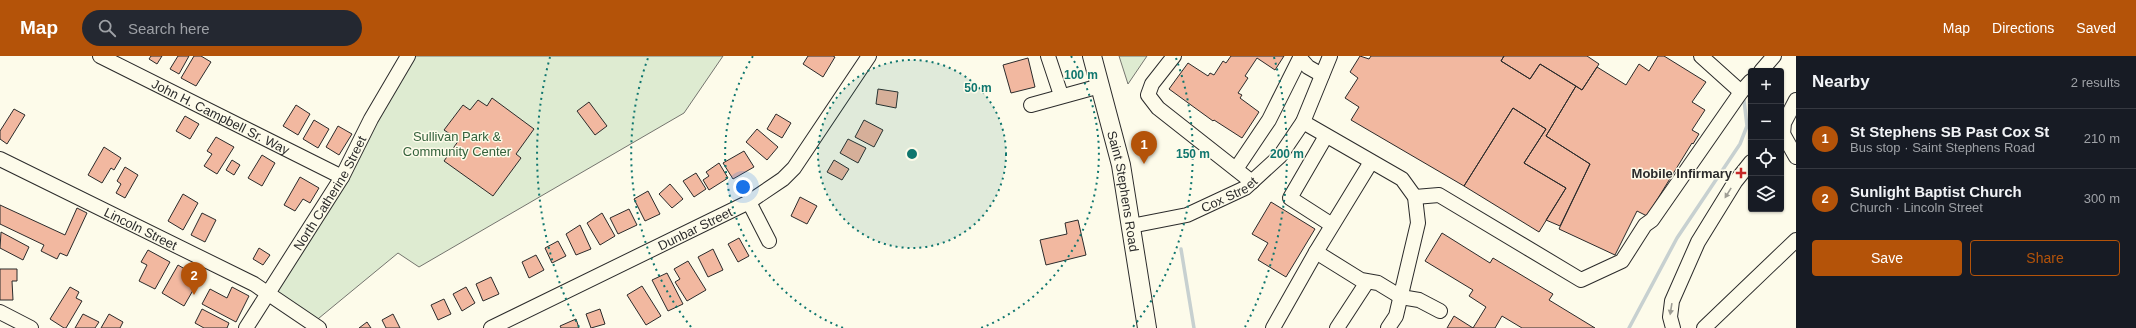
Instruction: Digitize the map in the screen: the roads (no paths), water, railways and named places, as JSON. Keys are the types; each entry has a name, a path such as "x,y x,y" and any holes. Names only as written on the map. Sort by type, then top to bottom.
{"main road":[{"name":"Saint Stephens Road","path":"1092,56 1121,165 1147,328"}],"street":[{"name":"John H. Campbell Sr. Way","path":"100,56 342,177"},
{"name":"North Catherine Street","path":"246,328 342,177 371,119 408,56"},
{"name":"Dunbar Street","path":"491,328 749,202 783,179 794,168 869,56"},
{"path":"1048,56 1061,95"},
{"path":"1174,56 1152,84 1148,95 1158,108 1252,182"},
{"name":"Cox Street","path":"1131,226 1187,215 1245,188 1280,156 1303,122 1330,56"},
{"path":"1701,56 1741,92"},
{"path":"1236,169 1269,120 1300,57 1308,67 1322,75"},
{"path":"1415,197 1439,195 1581,280 1622,261 1644,225 1652,220 1741,92 1748,84"},
{"path":"1031,105 1061,95 1100,86"},
{"path":"1784,123 1796,100"},
{"path":"1303,122 1402,179 1415,197 1418,223 1396,316 1388,328"},
{"path":"1326,136 1290,198 1332,225"},
{"path":"1784,138 1796,157"},
{"name":"Lincoln Street","path":"0,159 254,284 319,328"},
{"path":"1273,328 1316,252 1371,162"},
{"path":"1673,328 1670,317 1672,301 1698,242 1735,182 1748,166"},
{"path":"749,202 769,241"},
{"path":"1704,328 1796,240"},
{"path":"1316,252 1354,276 1367,282 1378,283 1401,297 1419,300 1440,311"},
{"path":"1337,328 1367,282"},
{"path":"0,312 31,328"}],"waterway":[{"path":"1629,328 1677,238 1740,144 1747,126 1744,100"},
{"path":"1181,249 1194,328"}],"place":[{"name":"St Stephens SB Past Cox St","path":"1144,164"},
{"name":"Mobile Infirmary","path":"1741,173"},
{"name":"Sunlight Baptist Church","path":"194,295"}],"park label":[{"name":"Sullivan Park & Community Center","path":"457,144"}]}
